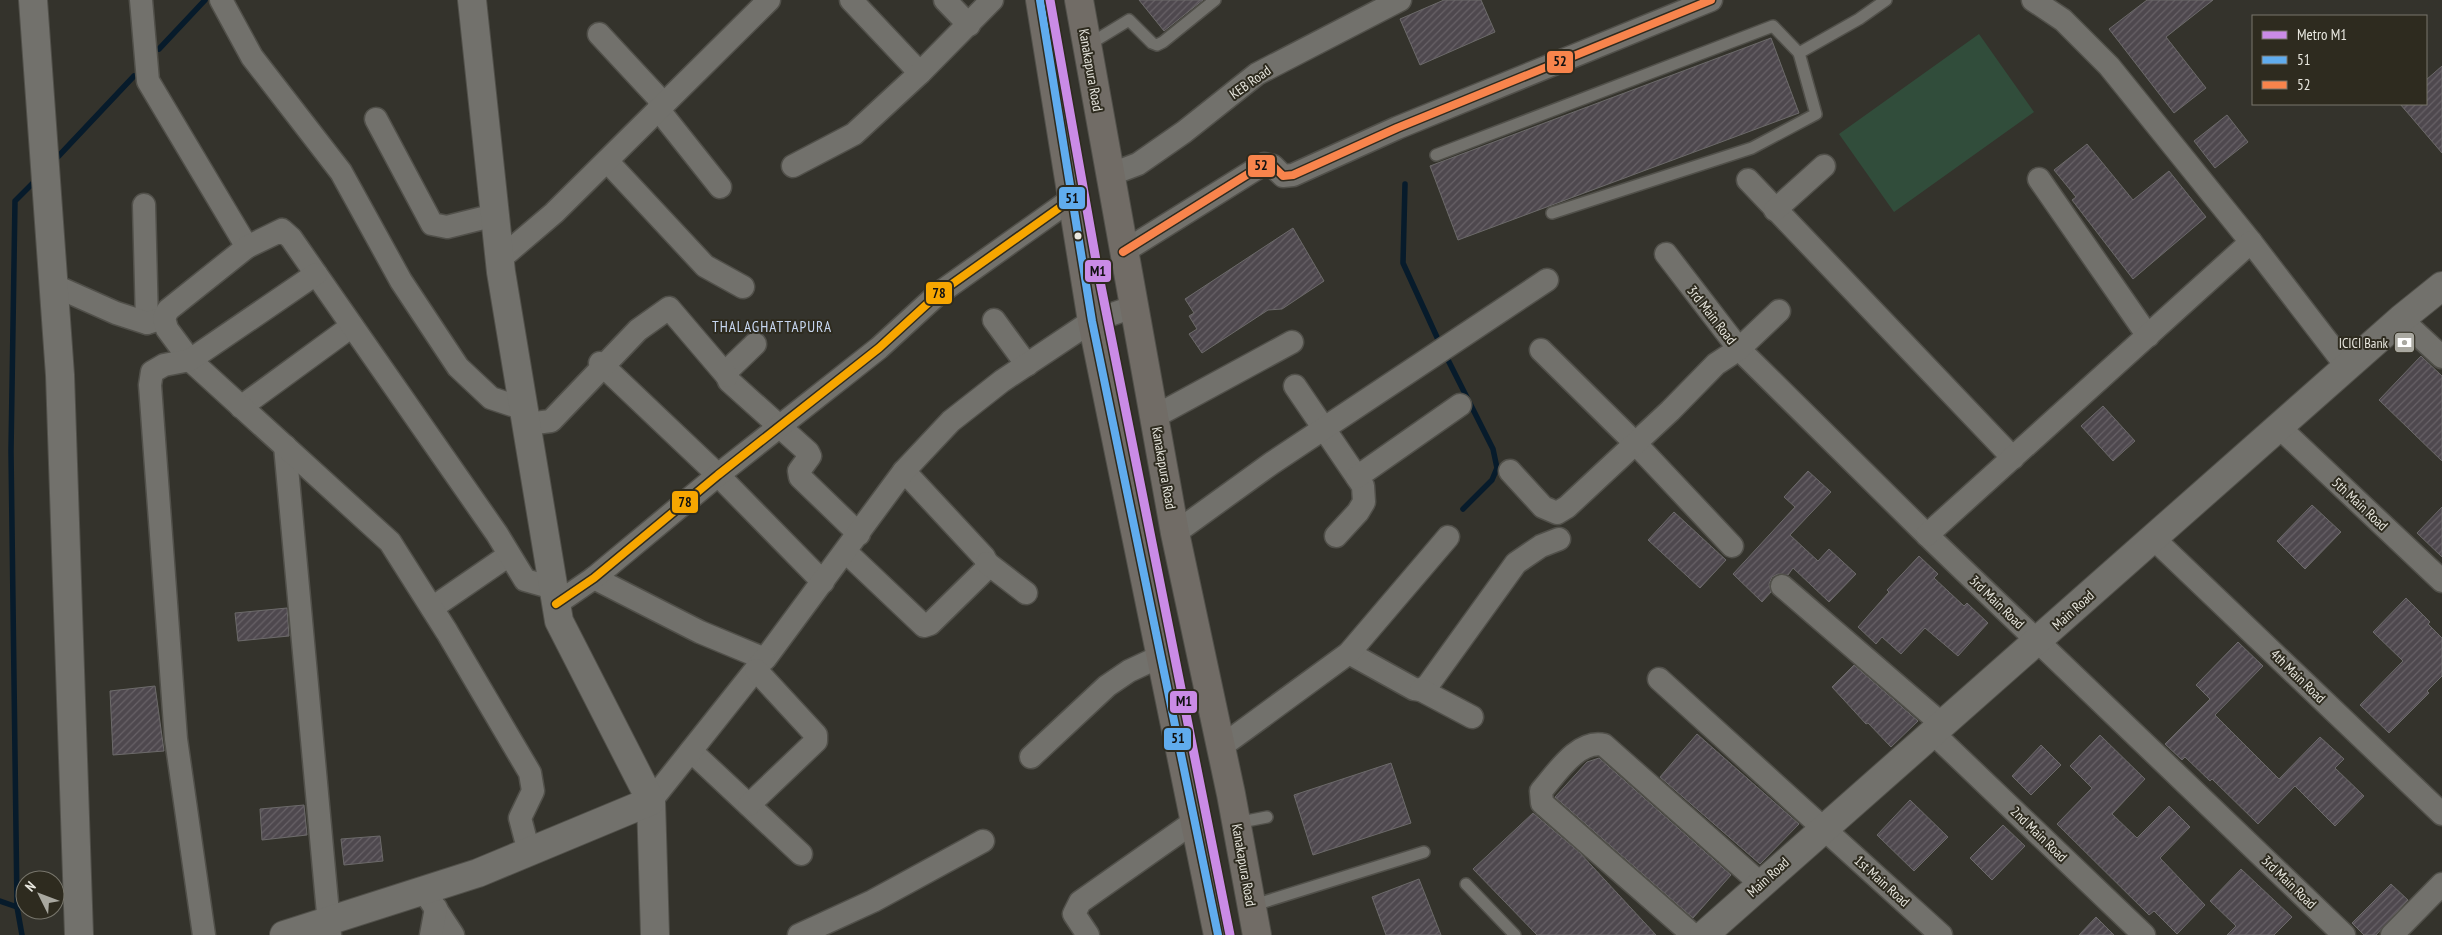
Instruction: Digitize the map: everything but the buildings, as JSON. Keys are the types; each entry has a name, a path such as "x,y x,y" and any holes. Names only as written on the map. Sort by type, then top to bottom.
{"highway":[{"path":"1040,0 1092,321 1218,935"},
{"name":"Kanakapura Road","path":"1079,0 1175,533 1222,746 1257,935"}],"street":[{"path":"33,0 60,374 79,935"},
{"path":"141,0 148,81 247,247"},
{"path":"221,0 252,57 342,172 401,281 458,367 491,398 525,416 551,421 615,352 638,330 669,308 729,380 778,427 808,452 810,456 799,471 800,477 859,534"},
{"path":"472,0 500,259 559,621 651,801 655,935"},
{"path":"500,259 554,213 769,0"},
{"path":"851,0 920,73"},
{"path":"945,0 969,25"},
{"path":"793,166 854,134 920,73 992,0"},
{"name":"KEB Road","path":"1109,175 1138,164 1177,138 1257,74 1400,0"},
{"path":"1123,252 1264,164 1273,166 1283,176 1293,175 1397,128 1711,0"},
{"path":"2033,0 2064,20 2109,66 2251,242 2347,367"},
{"path":"599,34 661,107 720,187"},
{"path":"376,120 432,224 447,227 496,215"},
{"path":"607,161 705,266 743,287"},
{"path":"1775,210 1824,166"},
{"path":"2039,179 2148,336"},
{"path":"1748,180 2013,458"},
{"path":"555,596 594,578 718,475 879,348 938,294 1073,198"},
{"path":"144,205 156,320"},
{"path":"156,320 247,247 282,230 291,238 316,274 510,555 525,580 555,596"},
{"path":"1927,535 2251,242"},
{"name":"3rd Main Road","path":"1666,254 1739,348 1927,535 2344,935"},
{"path":"204,935 176,739 150,385 152,372 164,365 190,360 316,274"},
{"path":"1175,533 1323,430 1547,280"},
{"path":"53,285 116,313 156,320 167,328 190,360 390,542 432,608 530,773 533,791 520,818 529,852"},
{"name":"Main Road","path":"1704,935 1938,730 2400,319 2442,286"},
{"path":"284,935 330,929 430,900 478,873 651,801 846,552 904,471 951,421 1026,365 1092,321 1133,307"},
{"path":"1510,471 1543,507 1557,513 1567,507 1716,364 1739,348 1779,311"},
{"path":"2400,319 2442,357"},
{"path":"994,320 1026,365"},
{"path":"241,406 352,326"},
{"path":"1154,417 1292,342"},
{"path":"726,376 728,370 755,344"},
{"path":"1541,350 1635,443 1732,546"},
{"path":"602,365 718,475 823,582"},
{"path":"1295,386 1323,430 1363,486 1364,502 1358,512 1336,536"},
{"path":"1356,477 1460,405"},
{"name":"5th Main Road","path":"2278,427 2442,581"},
{"path":"285,446 330,929"},
{"path":"904,471 984,557 987,563 1026,593"},
{"path":"1222,746 1349,653 1448,537"},
{"name":"4th Main Road","path":"2154,538 2442,814"},
{"path":"1421,690 1428,684 1516,563 1541,546 1559,539"},
{"path":"846,552 924,626 930,624 986,570 987,563"},
{"path":"432,608 510,555"},
{"path":"594,578 760,664 816,735 816,741 749,805"},
{"name":"2nd Main Road","path":"1782,586 1938,730 2144,935"},
{"path":"1349,653 1414,689 1421,690 1472,717"},
{"path":"1032,757 1107,686 1129,671 1161,656"},
{"name":"1st Main Road","path":"1659,679 1941,935"},
{"path":"1693,935 1542,803 1541,791 1580,749 1595,743 1604,745 1761,884"},
{"path":"691,751 801,854"},
{"path":"1088,935 1074,914 1080,902 1195,821"},
{"path":"798,935 873,901 983,841"},
{"path":"2392,935 2442,884"},
{"path":"430,900 430,935"},
{"path":"430,900 453,935"}],"lane":[{"path":"1087,46 1129,20 1156,45 1163,42 1215,0"},
{"path":"1799,52 1859,19 1886,0"},
{"path":"1436,155 1773,26 1799,52 1816,114 1752,148 1552,213"},
{"path":"1236,823 1267,817"},
{"path":"1251,906 1424,852"},
{"path":"1466,884 1515,935"}],"green space":[{"path":"1979,34 2034,112 1894,212 1839,134"}],"waterway":[{"path":"159,49 205,0"},
{"path":"53,162 134,76"},
{"path":"22,935 17,907 11,451 15,201 36,180"},
{"path":"1405,184 1403,263 1441,346"},
{"path":"1445,354 1493,449 1497,468 1492,480 1463,509"},
{"path":"0,901 15,906"}],"metro line":[{"name":"M1","path":"1050,0 1097,266 1230,935"}],"transit line":[{"name":"51","path":"1040,0 1092,321 1218,935"},
{"name":"52","path":"1123,252 1264,164 1273,166 1283,176 1293,175 1397,128 1711,0"},
{"name":"78","path":"556,604 594,578 718,475 879,348 938,294 1073,198"}],"place":[{"name":"ICICI Bank","path":"2404,343"}],"district":[{"name":"THALAGHATTAPURA","path":"772,326"}]}
